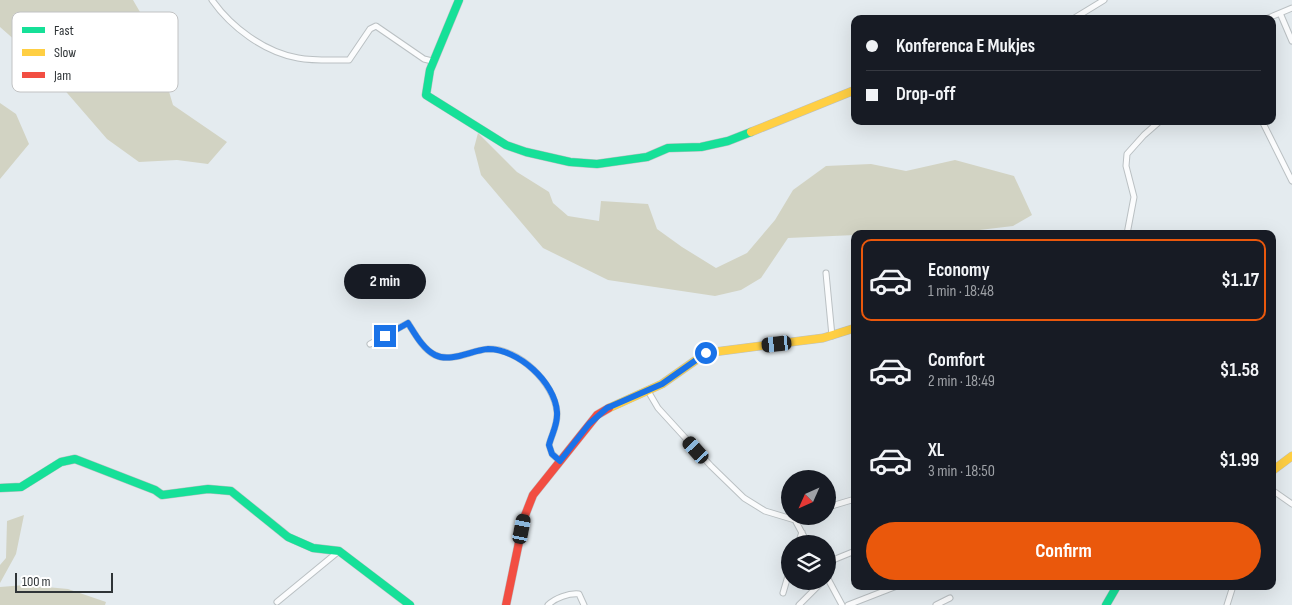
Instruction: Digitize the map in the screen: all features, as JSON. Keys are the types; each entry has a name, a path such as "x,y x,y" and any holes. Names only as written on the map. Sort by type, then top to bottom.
{"street":[{"path":"212,0 225,16 244,33 270,48 292,57 349,60 370,28 376,26 424,59 432,62"},
{"path":"459,0 450,28 432,62 427,80 426,95 466,118 489,136 506,145 526,152 584,164 638,159 668,148 690,149 715,145 742,136 799,111 851,92"},
{"path":"1080,15 1104,0"},
{"path":"1275,15 1292,8"},
{"path":"1280,13 1292,41"},
{"path":"1128,230 1134,197 1126,166 1127,154 1155,125"},
{"path":"1264,125 1292,181"},
{"path":"826,273 832,336"},
{"path":"370,344 408,323 421,342 436,356 453,357 486,349 514,355 536,372 553,399 557,409 557,424 549,445 552,454 560,461"},
{"path":"506,605 524,518 529,504 539,486 597,415 618,402 662,384 706,353 832,336 851,329"},
{"path":"648,391 658,408 711,466 744,498 765,511 781,516"},
{"path":"1276,468 1292,456"},
{"path":"0,488 21,487 61,462 75,458 162,494 186,494 225,488 232,491 264,520 289,538 312,548 340,551 410,605"},
{"path":"1276,493 1292,504"},
{"path":"836,505 851,500"},
{"path":"798,525 804,535"},
{"path":"278,602 340,551"},
{"path":"836,559 851,553"},
{"path":"799,605 815,590"},
{"path":"834,590 842,605"},
{"path":"848,605 886,590"},
{"path":"1106,605 1115,590"},
{"path":"1227,605 1232,590"},
{"path":"548,605 552,600 574,593 579,594 584,605"},
{"path":"936,605 950,598"}],"green space":[{"path":"0,0 133,0 140,12 12,12 12,38 0,27"},
{"path":"66,92 169,92 173,105 227,142 208,164 177,160 139,162 107,139"},
{"path":"0,103 16,114 29,144 0,179"},
{"path":"478,133 517,172 549,192 553,203 568,216 599,221 601,201 648,204 657,229 716,268 747,253 775,220 793,190 826,166 871,164 906,171 955,160 1014,176 1032,215 1013,226 979,230 851,230 851,235 788,238 761,278 741,290 715,296 608,280 543,248 481,175 474,148"},
{"path":"24,515 16,554 0,583 0,565 6,558 7,521"},
{"path":"25,585 68,589 106,602 105,605 0,605 0,587"}],"traffic: fast":[{"path":"459,0 430,70 426,95 506,145 526,152 570,162 597,164 647,157 668,148 701,147 728,141 751,132"},
{"path":"0,488 21,487 61,462 75,459 155,490 162,495 208,489 231,491 288,537 313,548 339,551 410,605"},
{"path":"1106,605 1115,590"}],"traffic: slow":[{"path":"751,132 851,92"},
{"path":"609,408 662,384 706,353 823,338 851,329"},
{"path":"1276,468 1292,456"}],"traffic: jam":[{"path":"506,605 524,518 533,495 597,415 609,408"}],"route":[{"path":"385,336 408,323 421,342 436,356 453,357 493,349 514,355 523,361 532,368 548,388 557,409 557,424 549,445 552,454 560,461 597,415 618,402 662,384 706,353"}]}
